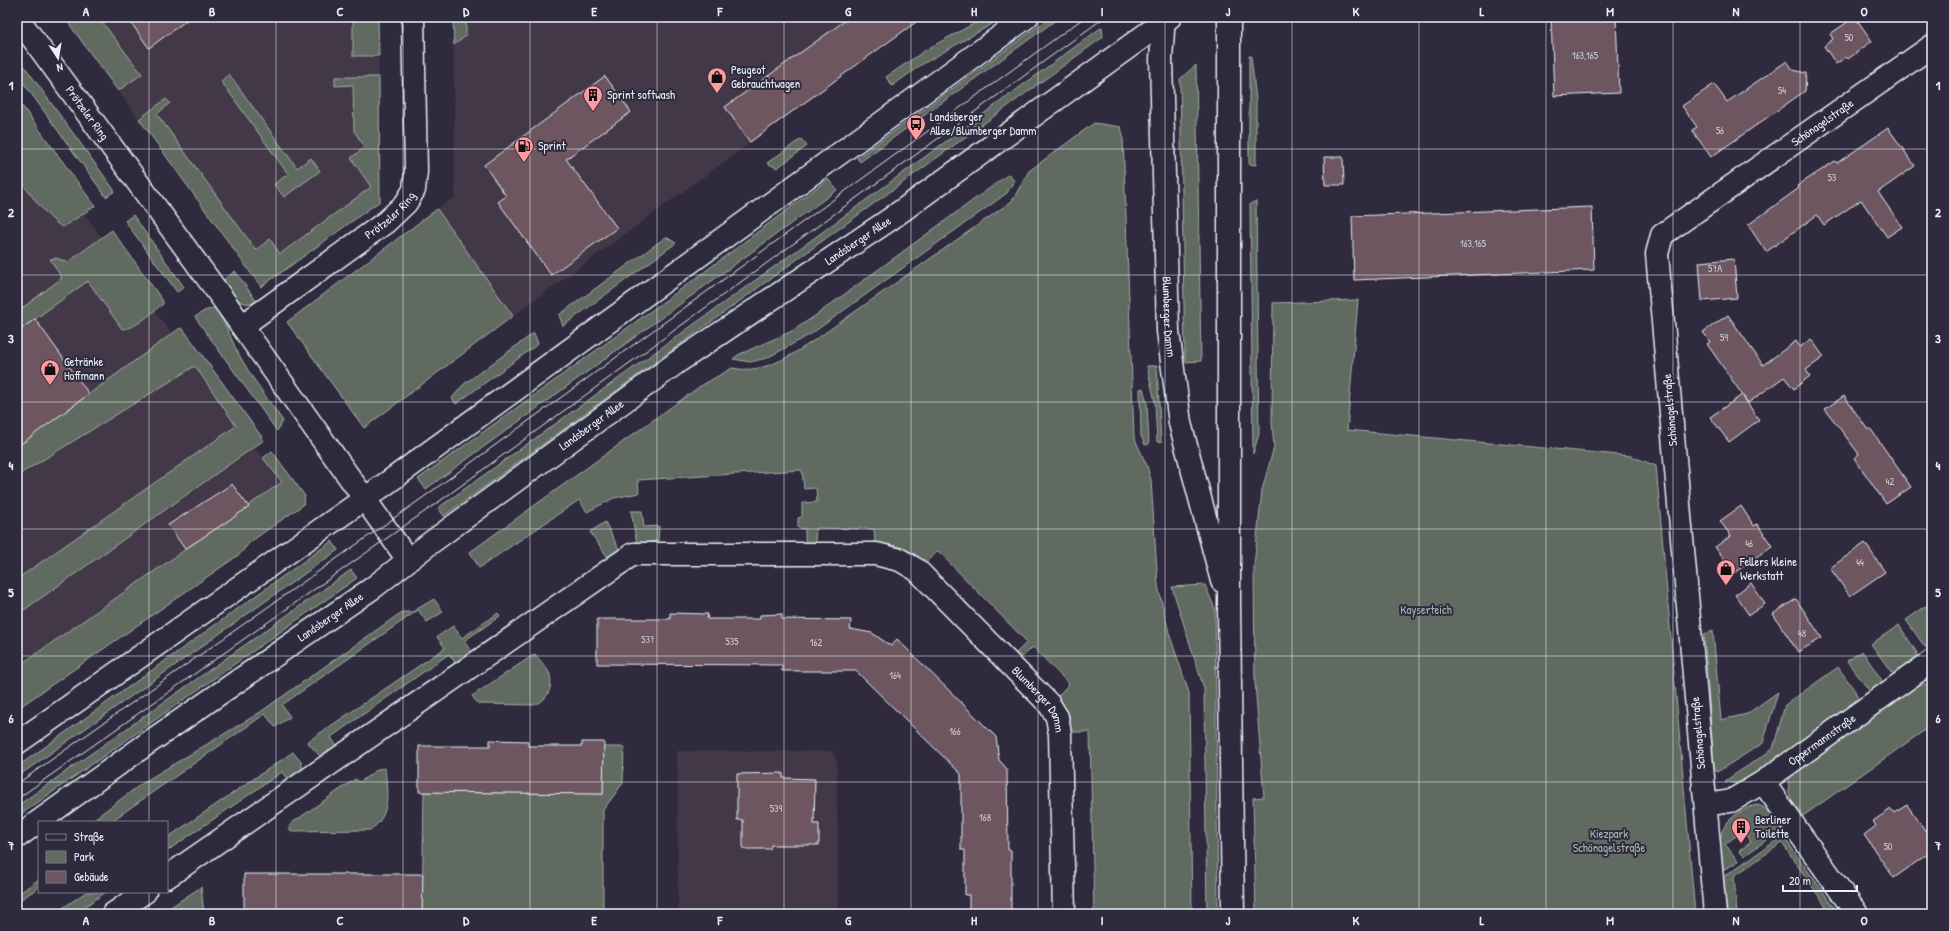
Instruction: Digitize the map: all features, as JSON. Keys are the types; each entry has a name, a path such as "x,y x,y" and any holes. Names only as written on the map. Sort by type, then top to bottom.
{"main road":[{"name":"Prötzeler Ring","path":"17,17 242,326 408,560"},
{"name":"Prötzeler Ring","path":"242,326 386,222 406,203 414,190 416,171 413,17"},
{"path":"17,743 364,499 1027,17"},
{"name":"Blumberger Damm","path":"1229,17 1230,609 1233,914"},
{"name":"Blumberger Damm","path":"1166,18 1162,66 1168,331 1180,423 1230,609"},
{"name":"Landsberger Allee","path":"39,821 154,738 374,587 408,560 679,361 889,220 1166,18"},
{"name":"Schönagelstraße","path":"1715,914 1706,805 1701,770 1657,254 1662,235 1932,46"},
{"name":"Blumberger Damm","path":"168,876 633,554 876,554 900,560 917,570 1048,704 1057,717 1060,734 1064,914"},
{"name":"Oppermannstraße","path":"1706,805 1731,801 1763,782 1932,661"},
{"path":"1763,782 1856,914"},
{"name":"Landsberger Allee","path":"17,837 38,822"},
{"path":"113,914 144,893"}],"shaded area":[{"path":"64,17 378,17 380,201 261,287"},
{"path":"453,17 923,17 513,316 437,209 455,197"},
{"path":"17,121 172,334 236,427 17,579"},
{"path":"255,448 282,482 17,667 17,615"},
{"path":"677,751 833,751 837,762 838,914 678,914"}],"green space":[{"path":"64,17 99,18 142,74 118,91"},
{"path":"353,17 378,17 379,56 353,56"},
{"path":"453,17 466,17 466,36 454,45"},
{"path":"986,17 1004,17 921,65 892,86 886,77 929,48"},
{"path":"1051,17 1060,17 860,162 857,158"},
{"path":"1102,27 1103,37 444,516 438,508 810,241"},
{"path":"17,56 115,191 106,197 17,74"},
{"path":"1249,56 1251,56 1256,100 1256,165 1249,164"},
{"path":"1196,65 1201,361 1185,362 1180,79"},
{"path":"229,74 297,168 311,158 320,171 284,197 274,184 288,174 221,81"},
{"path":"335,77 379,77 380,201 261,287 139,119 166,99 170,103 157,114 256,250 270,239 280,254 371,187 351,158 365,147 354,131 353,85 335,86"},
{"path":"17,99 95,206 63,227 58,225 45,212 17,174"},
{"path":"1094,123 1121,127 1123,136 1134,437 1147,466 1151,480 1158,586 1169,633 1189,693 1192,914 1094,914 1090,732 1071,732 1069,715 1057,697 1069,684 1033,647 1020,659 1015,654 1027,642 938,551 925,563 914,554 902,548 875,543 874,529 816,528 815,543 805,542 805,529 798,528 798,518 802,517 802,503 817,502 816,488 804,489 802,470 638,480 639,493 614,498 587,512 579,500 479,568 470,552 699,387 732,368 757,368 780,361 822,335 1012,201 1029,171"},
{"path":"801,139 807,146 777,168 767,163"},
{"path":"1009,174 1014,181 1007,193 811,334 767,358 750,362 733,359 738,355 792,331 812,318"},
{"path":"828,179 837,190 426,489 418,479 695,279"},
{"path":"1256,201 1259,434 1253,454 1250,204"},
{"path":"437,209 513,316 364,428 287,322"},
{"path":"133,215 184,287 177,292 125,221"},
{"path":"112,230 163,301 163,304 138,323 122,329 88,281 17,332 17,312 62,278 50,259 56,258 68,262"},
{"path":"666,237 676,243 563,326 559,315"},
{"path":"235,271 257,302 245,303 236,299 225,286 222,281"},
{"name":"Kayserteich","path":"1358,300 1347,430 1631,456 1656,466 1695,914 1256,914 1253,798 1264,797 1255,683 1254,566 1262,490 1274,447 1272,423 1273,303"},
{"path":"214,308 224,323 247,369 283,421 277,431 195,317 204,311"},
{"path":"180,328 184,330 264,440 17,615 17,579 236,426 195,366 20,474 17,470 17,435 23,442"},
{"path":"534,333 538,344 456,404 452,398 464,384"},
{"path":"1147,366 1157,366 1161,442 1157,442 1155,402"},
{"path":"1143,388 1147,403 1149,444 1145,445 1141,436 1140,389"},
{"path":"272,451 305,496 303,505 250,542 240,554 17,709 17,667 282,482 263,458"},
{"path":"631,511 642,511 644,527 659,526 658,541 637,544"},
{"path":"605,522 620,551 609,559 590,532"},
{"path":"332,541 338,550 17,777 17,767"},
{"path":"351,570 357,578 17,817 17,806"},
{"path":"1205,585 1215,609 1218,914 1207,914 1204,689 1172,587"},
{"path":"434,599 443,612 427,622 418,610 282,705 290,717 275,727 265,714 111,821 91,821 144,782 259,713 402,612 412,612"},
{"path":"1932,602 1932,648 1925,647 1906,620"},
{"path":"498,613 500,616 464,641 472,653 456,664 449,654 331,737 337,747 322,758 307,742 445,648 437,637 453,626 462,638"},
{"path":"1899,625 1917,653 1917,659 1896,674 1892,673 1871,644"},
{"path":"1713,631 1721,720 1747,714 1778,692 1763,743 1717,772 1714,766 1704,634"},
{"path":"1862,651 1881,679 1882,685 1871,693 1847,661"},
{"path":"535,654 549,672 551,680 548,694 542,701 533,705 478,704 472,696"},
{"path":"1838,667 1855,691 1859,701 1741,784 1726,782 1725,781 1773,749 1785,705"},
{"path":"1918,684 1927,684 1932,691 1932,725 1803,816 1790,796 1790,774"},
{"path":"603,747 624,747 623,783 603,810 603,914 422,914 424,792 603,794"},
{"path":"293,752 301,762 304,774 289,782 282,772 168,850 168,837"},
{"path":"385,768 387,794 385,810 382,818 370,830 291,831 289,828 292,823 355,779 360,782 378,769"},
{"path":"1759,805 1773,813 1784,828 1744,856 1739,851 1751,842 1743,831 1725,844 1738,861 1723,871 1720,840 1724,827 1734,816 1746,808"},
{"path":"1783,836 1839,914 1831,914 1782,843 1734,876 1737,914 1727,914 1723,877"},
{"path":"38,880 38,888 17,902 17,895"},
{"path":"201,887 204,914 160,914"},
{"path":"85,893 105,893 74,914 54,914"}],"building":[{"path":"127,17 191,17 149,48"},
{"path":"850,17 923,17 750,142 725,107"},
{"path":"1551,17 1616,17 1619,93 1554,96"},
{"path":"1855,17 1872,41 1848,59 1846,57 1836,64 1824,46 1833,39 1830,34"},
{"path":"1787,61 1793,70 1806,73 1805,91 1711,157 1692,130 1697,127 1682,106 1714,84 1727,102"},
{"path":"605,76 631,112 566,159 617,228 551,275 498,202 506,196 484,165"},
{"path":"1888,128 1915,166 1878,192 1902,227 1887,237 1861,200 1824,225 1817,215 1766,252 1748,225 1799,188 1797,186 1835,161 1837,163"},
{"path":"1324,157 1343,157 1344,185 1325,185"},
{"path":"1592,207 1594,270 1354,280 1352,216"},
{"path":"1734,259 1737,298 1702,301 1699,262"},
{"path":"1728,315 1763,365 1796,341 1800,347 1811,339 1824,357 1806,370 1810,376 1794,389 1784,377 1748,403 1707,344 1710,342 1703,332"},
{"name":"Getränke Hoffmann","path":"35,319 89,394 17,447 17,332"},
{"path":"1742,395 1759,420 1729,442 1710,417"},
{"path":"1844,396 1868,430 1870,428 1911,487 1886,504 1854,458 1859,454 1825,409"},
{"path":"232,484 249,507 185,549 168,525"},
{"path":"1741,506 1754,526 1757,524 1772,546 1734,573 1715,547 1731,536 1720,521"},
{"path":"1865,543 1885,572 1850,596 1830,568"},
{"path":"1751,583 1765,604 1749,615 1735,595"},
{"path":"1796,599 1822,638 1798,652 1773,614"},
{"path":"670,613 708,614 707,619 760,619 760,615 782,614 782,619 851,620 850,629 872,633 891,646 897,639 996,737 999,760 1007,769 1008,850 1011,850 1011,914 969,914 969,895 965,895 965,850 961,850 961,774 856,671 782,671 782,665 597,664 597,619 670,619"},
{"path":"490,740 528,741 528,746 582,746 582,742 604,742 603,794 419,792 419,746 490,746"},
{"path":"783,773 783,778 815,779 814,824 819,824 819,845 771,845 770,849 743,849 743,820 737,820 737,774"},
{"path":"1907,805 1932,840 1932,851 1894,878 1864,835 1876,826 1873,821 1891,809 1894,813"},
{"path":"244,874 423,874 422,914 244,914"}],"tram line":[{"path":"17,784 421,499 1085,17"},
{"path":"17,799 444,498 1105,17"}],"place":[{"name":"Peugeot Gebrauchtwagen","path":"717,94"},
{"name":"Sprint softwash","path":"593,112"},
{"name":"Landsberger Allee/Blumberger Damm","path":"916,141"},
{"name":"Sprint","path":"524,163"},
{"name":"Getränke Hoffmann","path":"50,386"},
{"name":"Fellers kleine Werkstatt","path":"1726,586"},
{"name":"Berliner Toilette","path":"1741,844"}],"park label":[{"name":"Kiezpark Schönagelstraße","path":"1609,841"}]}
